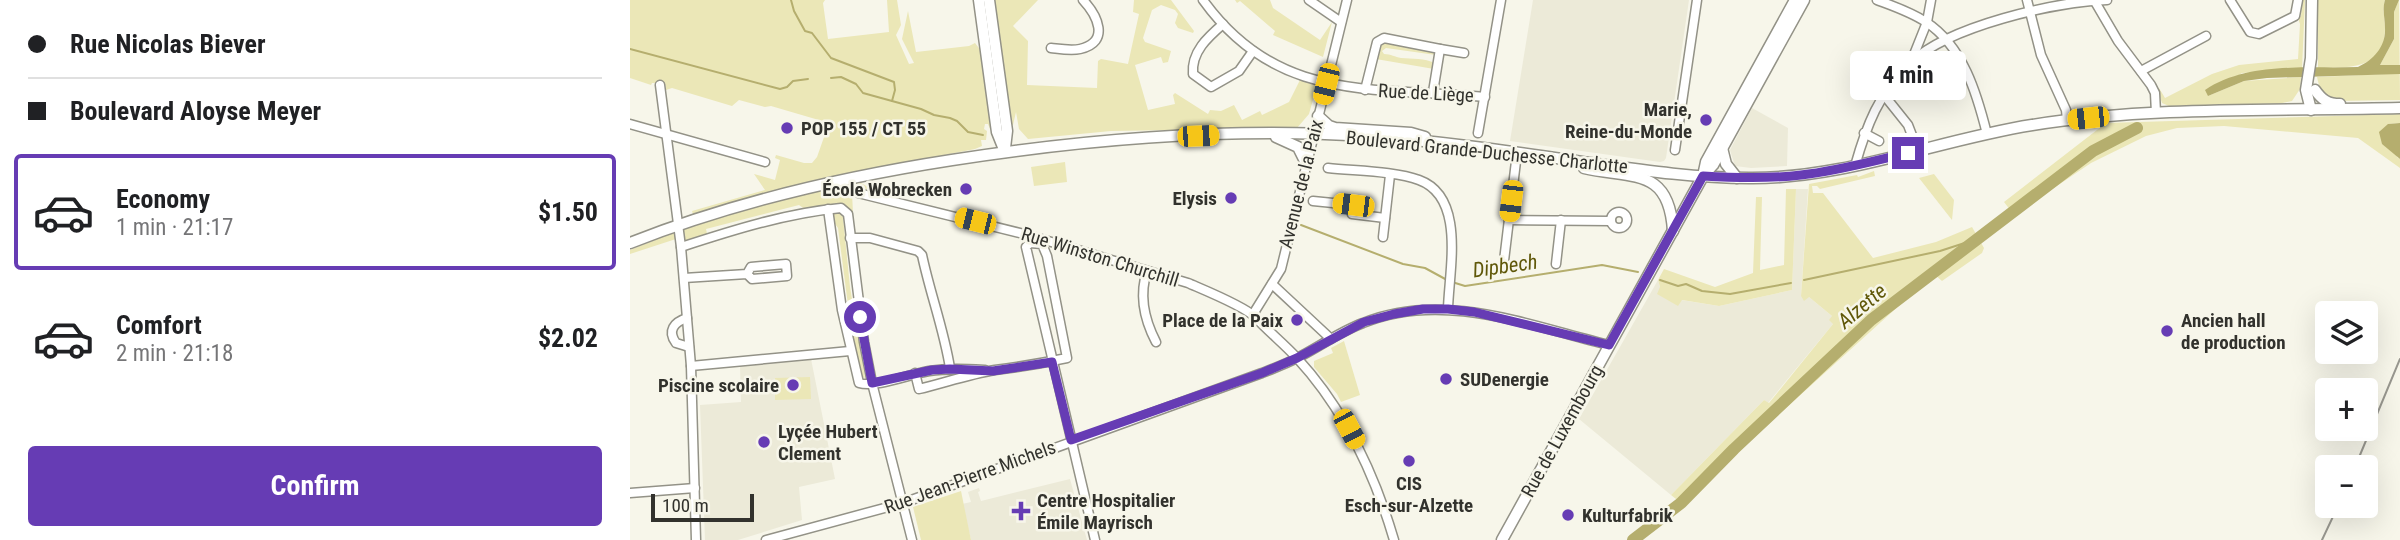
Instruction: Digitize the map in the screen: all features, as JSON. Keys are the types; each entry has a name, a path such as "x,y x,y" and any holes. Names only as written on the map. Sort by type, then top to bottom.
{"main road":[{"path":"979,0 1005,152"},
{"path":"987,155 1002,132 989,0"},
{"name":"Rue de Luxembourg","path":"1703,176 1706,162 1795,0"},
{"name":"Rue de Luxembourg","path":"1502,540 1703,176 1713,165 1804,0"},
{"path":"2311,110 2312,0"},
{"path":"2310,90 2330,104 2379,109 2400,108"},
{"path":"2287,111 2310,90"},
{"name":"Boulevard Grande-Duchesse Charlotte","path":"630,243 732,208 823,184 906,167 1005,152 1143,138 1313,134 1442,143 1671,174 1737,178 1802,175 1855,166 1987,134 2067,120 2156,113 2379,109"},
{"path":"1318,116 1335,128 1411,133 1442,143"},
{"name":"Boulevard Grande-Duchesse Charlotte","path":"1002,132 1024,144 1115,135 1143,138"},
{"path":"1269,134 1295,145 1306,163"},
{"path":"1722,148 1726,164 1737,178"},
{"path":"1550,158 1587,169 1650,181 1660,189 1669,205 1673,232"}],"street":[{"path":"1051,48 1083,48 1096,38 1098,20 1083,0"},
{"name":"Rue de Liège","path":"1203,0 1223,24 1253,51 1301,77 1366,90 1485,97"},
{"path":"1309,0 1341,22"},
{"name":"Avenue de la Paix","path":"1272,284 1281,269 1347,0"},
{"path":"1478,133 1501,0"},
{"path":"1675,150 1697,0"},
{"path":"1877,0 1927,22 1947,40 1968,73 1987,134"},
{"path":"1855,166 1864,132 1884,94 1911,62 1927,22 1931,0"},
{"path":"2027,0 2041,55 2066,110 2067,120"},
{"path":"2094,0 2105,22 2155,93 2156,113"},
{"path":"1911,62 1947,40 2030,10 2107,0"},
{"path":"2230,0 2250,32 2254,34 2295,16 2298,0"},
{"path":"1223,24 1199,48 1192,68 1193,74 1211,87 1239,71 1253,51"},
{"path":"2141,71 2206,36"},
{"path":"1366,90 1380,39 1464,53"},
{"path":"1433,92 1440,49"},
{"path":"660,85 681,247 690,347 696,540"},
{"path":"1884,94 1908,125 1918,151"},
{"path":"630,124 765,163"},
{"path":"1864,132 1879,141"},
{"path":"1503,269 1517,153"},
{"path":"1328,168 1418,180 1429,185 1444,201 1450,220 1451,242 1448,309"},
{"path":"1383,237 1390,175"},
{"name":"Rue Winston Churchill","path":"858,193 1028,235 1188,283 1255,317"},
{"path":"1313,201 1353,205 1352,214 1385,218"},
{"path":"681,247 739,229 828,209 845,210 872,383 912,540"},
{"path":"828,209 850,351 859,383 950,369 993,371"},
{"path":"1509,220 1611,220"},
{"path":"1556,264 1561,220"},
{"path":"850,238 870,238 918,251 922,255 929,292 946,343 950,369"},
{"path":"915,373 919,389 993,371 1052,362 1067,358 1042,244 1034,242 1026,247 1052,362 1095,540"},
{"path":"1147,271 1142,300 1148,328 1156,342"},
{"path":"684,278 747,274"},
{"path":"1331,339 1272,284 1255,311 1255,317 1297,358 1336,407 1363,454 1394,540"},
{"name":"Rue Jean-Pierre Michels","path":"766,540 903,503 1262,373 1297,358 1364,322 1394,314 1423,309 1474,312 1609,345"},
{"path":"687,318 677,321 672,329 676,343 690,347"},
{"path":"691,366 850,351"},
{"path":"630,493 695,488"}],"shaded area":[{"path":"630,0 825,0 823,3 828,39 889,32 887,0 897,0 901,25 896,35 909,64 914,63 902,39 908,11 916,52 975,43 982,52 994,129 985,124 986,140 981,140 982,146 975,149 798,186 693,214 692,211 765,190 754,174 775,180 780,160 775,158 776,155 812,163 817,157 829,123 771,106 739,100 732,106 672,88 666,90 665,83 651,85 630,78"},
{"path":"993,0 1038,0 1013,26 1028,41 1027,85 1097,88 1098,61 1101,59 1128,64 1139,14 1133,12 1134,0 1171,0 1194,31 1193,33 1178,28 1175,23 1178,14 1175,10 1161,5 1152,10 1143,38 1145,42 1171,51 1168,62 1163,63 1161,57 1135,65 1148,110 1175,104 1175,93 1208,114 1210,110 1221,111 1234,105 1242,120 1260,111 1262,115 1289,102 1300,80 1314,85 1316,89 1309,114 1297,128 1111,131 1028,139 1019,129 1016,112 1010,127"},
{"path":"1235,0 1270,0 1273,8 1320,40 1332,22 1323,57 1273,35 1275,31 1240,1 1237,3"},
{"path":"1533,0 1689,0 1664,161 1510,141"},
{"path":"2302,0 2305,0 2302,69 2242,73 2208,96 2244,81 2301,77 2300,89 2292,101 2273,105 2169,106 2162,103 2159,88 2165,98 2212,74 2239,65 2298,59 2298,18 2301,16"},
{"path":"2318,0 2385,0 2385,28 2379,52 2363,64 2318,68"},
{"path":"2385,0 2399,0 2394,12 2394,39 2380,65 2400,65 2400,74 2267,78 2244,81 2208,96 2205,90 2240,74 2279,68 2358,67 2364,64 2378,52 2385,35"},
{"path":"2399,0 2400,100 2337,101 2325,95 2317,77 2385,74 2380,65 2394,39 2394,12"},
{"path":"1384,41 1434,51 1436,55 1386,48 1382,51 1399,58 1431,61 1435,63 1434,69 1376,59 1379,45"},
{"path":"1752,108 1788,128 1787,166 1735,166 1730,150"},
{"path":"2400,114 2400,123 2388,124 2397,157 2400,159 2400,168 2358,138 2224,126 2177,128 2146,136 2091,163 2014,215 2004,202 2106,123"},
{"path":"2400,123 2400,159 2382,144 2379,132 2388,124"},
{"path":"1065,162 1067,182 1034,186 1031,167"},
{"path":"1874,171 1875,176 1820,189 1812,186 1813,193 1823,193 1873,258 1936,242 1972,227 1984,248 1982,253 1942,281 1934,274 1681,503 1671,495 1764,400 1769,403 1833,324 1829,320 1832,316 1809,297 1804,301 1801,296 1809,184 1857,175 1858,177"},
{"path":"1934,174 1954,200 1952,220 1919,178"},
{"path":"859,182 872,189 878,188 882,193 868,189 852,193 853,213 848,214 845,210 809,212 799,205 706,229 708,238 681,247 679,238 630,254 630,250 714,219"},
{"path":"1786,189 1796,189 1792,290 1719,306 1682,300 1678,306 1657,294 1660,287 1658,280 1664,269 1715,287 1753,273 1756,197 1762,197 1760,270 1784,265"},
{"path":"1796,189 1808,189 1801,296 1809,297 1832,316 1833,324 1768,403 1764,400 1671,495 1579,419 1658,280 1660,287 1681,300 1719,306 1792,290"},
{"path":"837,211 843,217 850,287 865,378 862,377 851,328 838,228 833,221 833,213"},
{"path":"1344,341 1360,395 1341,402 1314,367 1314,361 1333,353 1331,348"},
{"name":"Lyçée Hubert Clement","path":"811,359 835,479 799,487 802,520 738,540 705,540 700,405 741,402 740,366"},
{"name":"Piscine scolaire","path":"810,377 811,399 775,400 775,378"},
{"name":"Centre Hospitalier Émile Mayrisch","path":"1070,479 1087,540 971,540 962,504 971,502 968,492 979,488 981,501"},
{"path":"961,491 971,540 921,540 913,507"}],"waterway":[{"path":"791,0 805,31 812,33 831,58 894,82 892,101"},
{"path":"630,49 780,89 793,81 808,79"},
{"path":"831,78 841,77 856,84 863,93 950,118 968,132 983,135"},
{"name":"Alzette","path":"1633,540 1681,503 1734,449 1871,320 2093,151 2137,128"},
{"name":"Dipbech","path":"1301,225 1403,264 1425,268 1447,280"},
{"name":"Dipbech","path":"1804,280 1940,251 1977,239"},
{"name":"Dipbech","path":"1452,282 1465,286 1602,265 1638,272"},
{"name":"Dipbech","path":"1660,280 1678,286 1686,284 1702,291 1730,294 1791,283"}],"railway":[{"path":"2360,455 2400,359"},
{"path":"2322,540 2332,518"}],"place":[{"name":"Marie, Reine-du-Monde","path":"1706,120"},
{"name":"POP 155 / CT 55","path":"787,128"},
{"name":"École Wobrecken","path":"966,189"},
{"name":"Elysis","path":"1231,198"},
{"name":"Place de la Paix","path":"1297,320"},
{"name":"Ancien hall de production","path":"2167,331"},
{"name":"SUDenergie","path":"1446,379"},
{"name":"Piscine scolaire","path":"793,385"},
{"name":"Lyçée Hubert Clement","path":"764,442"},
{"name":"CIS Esch-sur-Alzette","path":"1409,461"},
{"name":"Centre Hospitalier Émile Mayrisch","path":"1021,511"},
{"name":"Kulturfabrik","path":"1568,515"}],"route":[{"path":"860,317 872,383 932,370 993,371 1052,362 1071,440 1262,373 1297,358 1364,322 1394,314 1423,309 1474,312 1609,345 1703,176 1749,178 1802,175 1908,153"}]}
